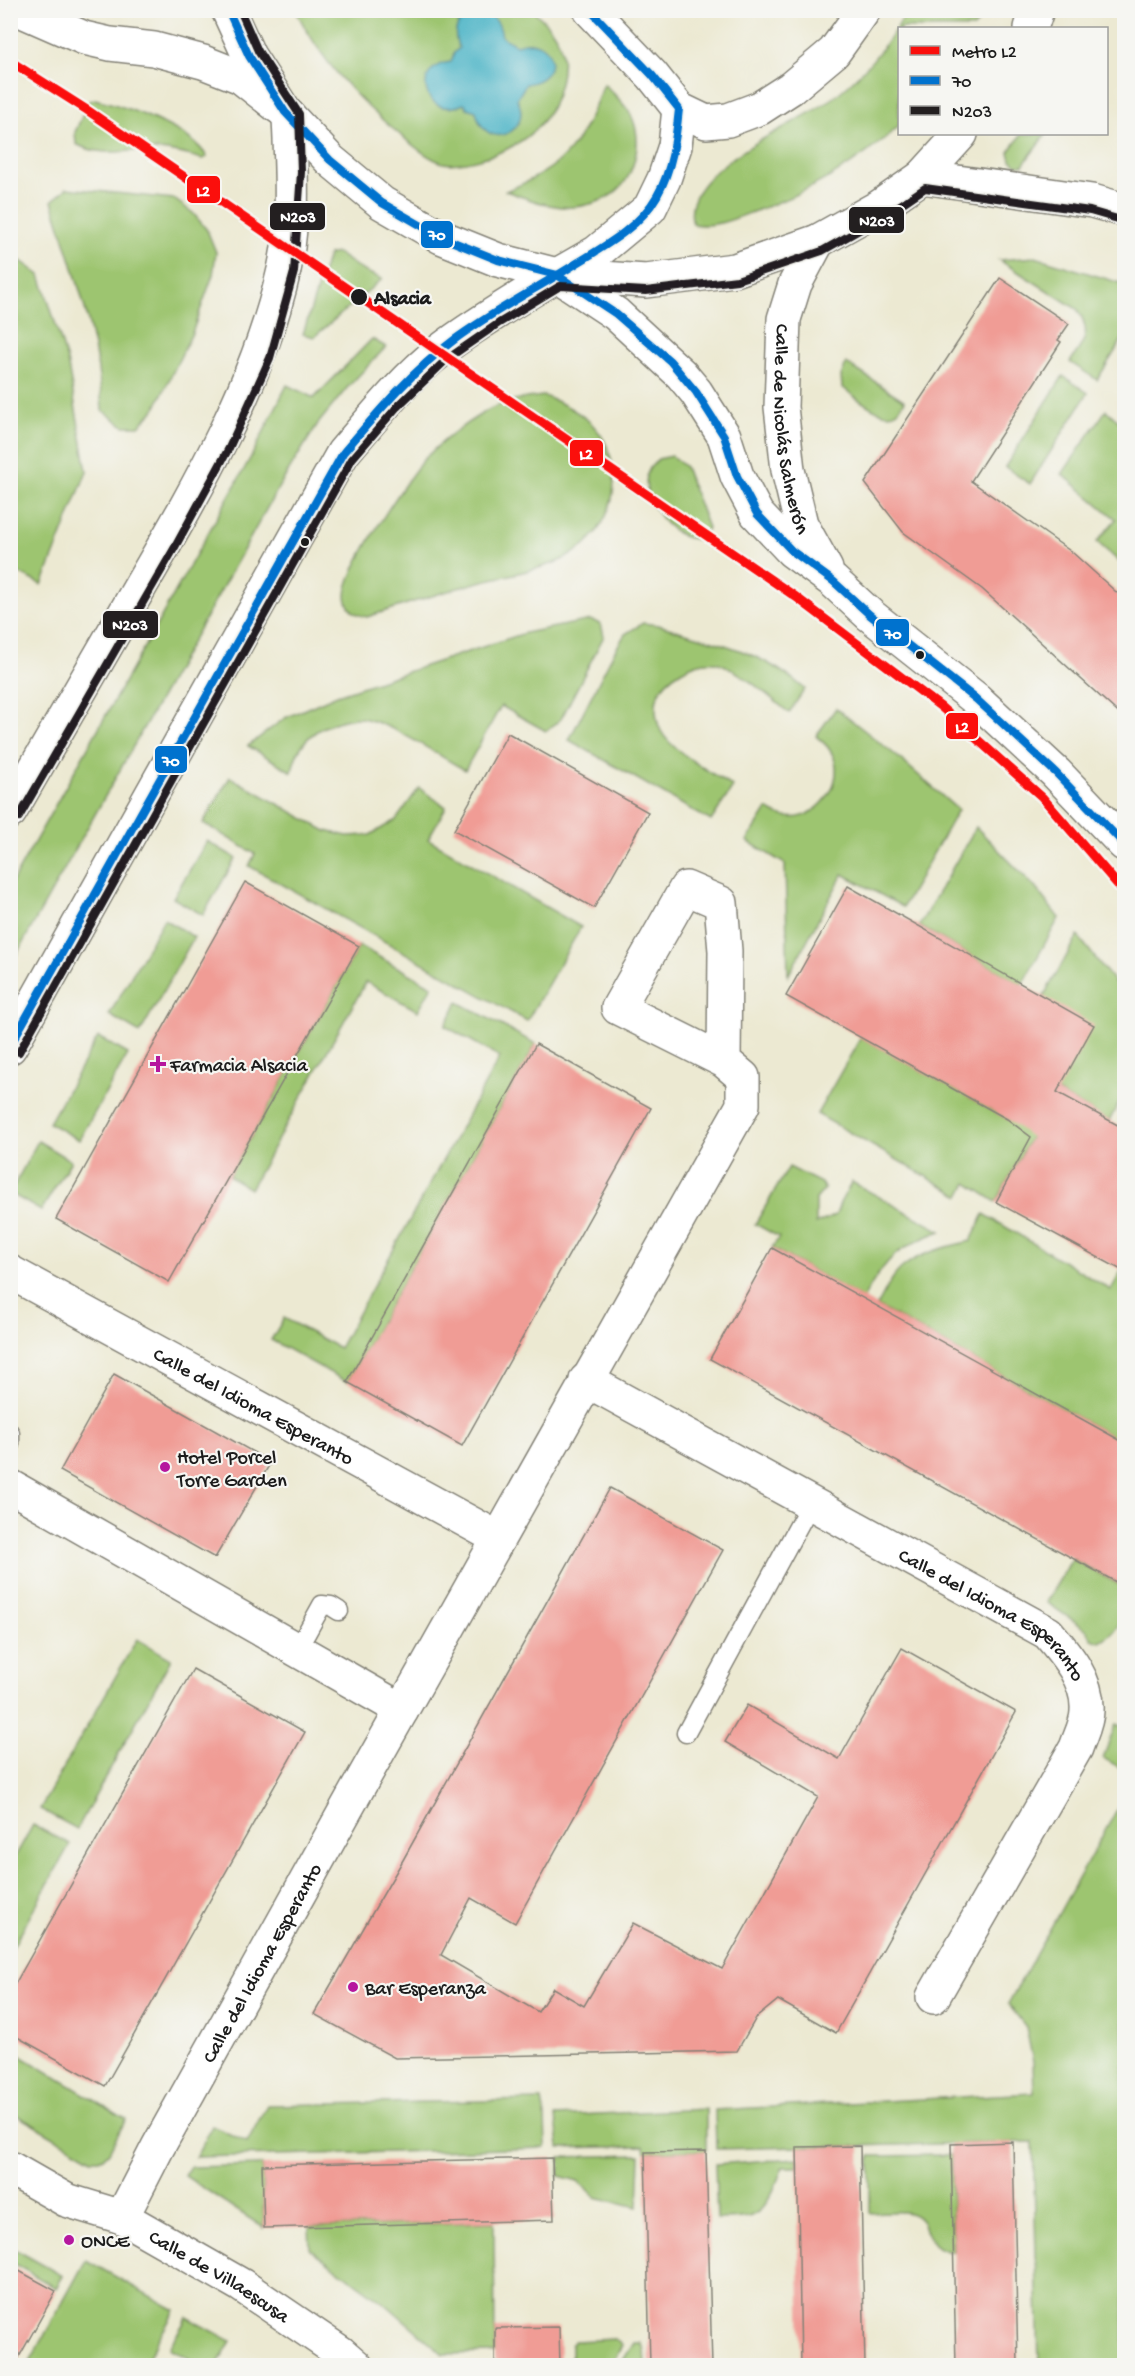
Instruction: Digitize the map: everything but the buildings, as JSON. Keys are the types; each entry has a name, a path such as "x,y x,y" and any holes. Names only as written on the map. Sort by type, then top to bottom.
{"street":[{"path":"20,10 84,38 110,44 154,49 203,62 241,77 287,114 330,160 382,203 441,237 498,260 557,275 646,282 735,270 818,241 879,207 922,177 959,135"},
{"path":"10,812 183,512 220,442 260,354 284,269 291,171 287,114 249,56 228,10"},
{"path":"590,10 652,75 679,110 706,122 728,120 760,108 791,88 834,52 864,10"},
{"path":"1030,27 1037,10"},
{"path":"10,1047 343,453 389,400 440,351 493,314 597,252 650,208 664,179 675,146 679,110"},
{"path":"922,177 1092,201 1125,210"},
{"name":"Calle de Nicolás Salmerón","path":"818,241 795,284 784,319 781,407 788,470 801,524 833,581"},
{"name":"Calle de Nicolás Salmerón","path":"557,275 616,314 681,374 696,392 724,436 737,476 757,514 792,551 833,581 870,615 976,699 1056,773 1125,844"},
{"name":"Calle del Idioma Esperanto","path":"122,2217 158,2147 586,1380 743,1105 743,1077 724,1061 618,1008 686,888 721,903 725,951 724,1061"},
{"name":"Calle del Idioma Esperanto","path":"10,1272 498,1538"},
{"name":"Calle del Idioma Esperanto","path":"586,1380 1048,1633 1066,1654 1082,1681 1087,1711 1076,1748 933,1997"},
{"path":"10,1486 402,1710"},
{"name":"Calle de Villaescusa","path":"10,2168 66,2200 122,2217 240,2285 341,2353 356,2366"}],"lane":[{"path":"10,1433 10,1444"},
{"path":"686,1733 811,1503"},
{"path":"297,1650 322,1605 331,1606 339,1611"}],"green space":[{"path":"296,11 534,11 557,38 561,48 562,68 556,98 542,122 533,132 510,147 468,162 443,163 427,156 372,111 317,47"},
{"path":"907,11 985,11 975,27 898,27 898,127 866,153 848,166 791,197 722,223 693,224 693,204 702,186 720,168 767,136 830,100 873,59"},
{"path":"604,84 619,99 631,115 635,125 637,148 635,160 625,182 608,197 595,203 573,207 539,202 506,191 544,172 569,151 587,123"},
{"path":"95,99 157,120 188,138 207,157 203,159 162,150 105,152 76,144 75,132 89,101"},
{"path":"1021,135 1045,135 1023,165 1017,165 1011,160 1009,152"},
{"path":"67,188 174,199 193,213 207,230 216,252 213,275 192,333 155,409 139,426 124,426 102,410 100,383 90,330 52,201"},
{"path":"10,253 40,275 67,360 87,471 42,585 11,569"},
{"path":"337,253 362,270 382,279 314,337 303,334 328,255"},
{"path":"1035,257 1124,284 1124,337 1097,380 1070,362 1083,343 1086,331 1077,309 999,260"},
{"path":"372,339 386,347 347,388 317,425 280,485 11,964 11,884 252,455 287,385 314,398"},
{"path":"846,363 905,401 899,410 890,414 876,410 842,387 841,376"},
{"path":"1063,376 1088,393 1030,484 1005,467"},
{"path":"544,396 579,413 588,420 603,439 608,450 614,477 611,504 591,539 569,556 548,565 483,581 367,617 352,611 346,596 355,567 392,504 425,458 438,445 490,409 512,401"},
{"path":"1106,410 1124,426 1123,565 1097,542 1116,519 1062,474"},
{"path":"672,456 685,467 708,528 701,539 687,538 675,531 654,508 650,498 646,478 649,469 658,459"},
{"path":"591,620 601,624 604,636 561,719 546,731 501,706 465,770 397,731 382,724 358,718 335,723 311,736 298,752 292,772 248,746 285,718 337,695 525,633"},
{"path":"643,623 658,625 735,648 771,665 805,689 789,713 742,676 714,662 698,664 681,671 662,688 657,699 656,713 659,727 666,739 694,762 733,787 711,821 569,740 625,634"},
{"path":"836,708 898,757 958,810 903,907 843,874 788,976 785,864 747,841 767,809 782,816 799,817 818,807 825,799 835,780 836,769 829,749 816,736"},
{"path":"230,777 326,831 347,836 370,835 396,820 419,788 446,807 428,839 581,927 527,1021 249,866 255,854 203,823"},
{"path":"976,827 1034,886 1059,918 1022,985 919,926"},
{"path":"207,841 236,858 203,915 173,898"},
{"path":"164,919 194,937 140,1033 109,1015"},
{"path":"1078,936 1124,994 1124,1094 1109,1121 1057,1092 1043,997"},
{"path":"359,946 432,986 418,1011 366,982 250,1189 229,1176"},
{"path":"458,1002 536,1044 347,1382 271,1340 284,1318 339,1348 500,1057 445,1026"},
{"path":"98,1037 128,1054 79,1140 49,1123"},
{"path":"861,1037 1033,1133 996,1202 967,1183 960,1196 817,1114"},
{"path":"38,1141 71,1161 41,1211 10,1193"},
{"path":"789,1167 821,1183 825,1189 816,1199 816,1224 836,1215 852,1182 941,1231 913,1243 894,1256 879,1273 863,1299 772,1248 779,1237 755,1224"},
{"path":"984,1214 1111,1290 1124,1266 1124,1443 877,1306 899,1270 927,1253 971,1241"},
{"path":"1072,1559 1124,1587 1123,1611 1118,1626 1114,1632 1100,1642 1092,1639 1087,1630 1046,1602"},
{"path":"137,1639 171,1659 77,1829 40,1809"},
{"path":"1116,1724 1124,1728 1124,1770 1103,1758"},
{"path":"1124,1797 1124,2365 1039,2365 1033,2142 716,2149 715,2110 1034,2093 1033,2062 1026,2027 1008,2004"},
{"path":"33,1825 70,1844 11,1950 11,1864"},
{"path":"11,2050 126,2119 109,2152 102,2159 92,2159 11,2112"},
{"path":"542,2100 546,2148 196,2157 212,2126 247,2142 267,2105"},
{"path":"706,2109 706,2151 645,2152 644,2146 559,2148 556,2116"},
{"path":"640,2155 638,2207 595,2197 578,2181 559,2176 560,2157"},
{"path":"951,2155 953,2252 935,2245 916,2216 900,2212 870,2213 870,2156"},
{"path":"797,2158 797,2167 783,2167 771,2195 757,2213 743,2218 717,2219 715,2164"},
{"path":"262,2165 264,2228 185,2176 190,2167"},
{"path":"494,2222 495,2353 443,2354 389,2307 310,2249 309,2227"},
{"path":"11,2247 63,2276 56,2288 11,2262"},
{"path":"86,2260 175,2310 144,2365 28,2365"},
{"path":"187,2317 231,2341 217,2365 201,2365 169,2348"},
{"path":"615,2339 622,2346 611,2365 571,2365 571,2345 575,2341"},
{"path":"634,2343 640,2343 644,2349 645,2365 620,2365"}],"water":[{"path":"474,11 494,18 502,37 516,45 529,42 539,44 550,57 547,74 539,80 526,84 517,99 521,111 519,121 514,129 506,134 497,135 488,132 481,124 476,111 467,108 464,104 450,107 439,105 431,99 427,91 426,81 430,72 438,65 451,62 454,53 459,48 456,36 458,26"}],"metro line":[{"name":"L2","path":"10,61 87,110 796,597 941,707 1042,797 1124,892"}],"transit line":[{"name":"70","path":"228,10 249,56 285,112 330,160 382,203 441,237 498,260 557,275 616,314 670,361 696,392 724,436 737,476 757,514 792,551 833,581 870,615 976,699 1056,773 1124,844"},
{"name":"N203","path":"19,817 175,547 229,448 270,358 294,272 301,172 299,114 258,51 240,10"},
{"name":"70","path":"10,1046 343,453 395,394 438,352 483,320 620,236 641,218 657,196 670,165 679,109 652,75 590,10"},
{"name":"N203","path":"19,1052 352,459 397,407 447,359 499,323 560,286 646,291 737,280 822,251 884,216 925,188 1090,211 1121,220"}],"place":[{"name":"Alsacia","path":"359,297"},
{"name":"Farmacia Alsacia","path":"158,1064"},
{"name":"Hotel Porcel Torre Garden","path":"165,1467"},
{"name":"Bar Esperanza","path":"353,1987"},
{"name":"ONCE","path":"69,2240"}]}
